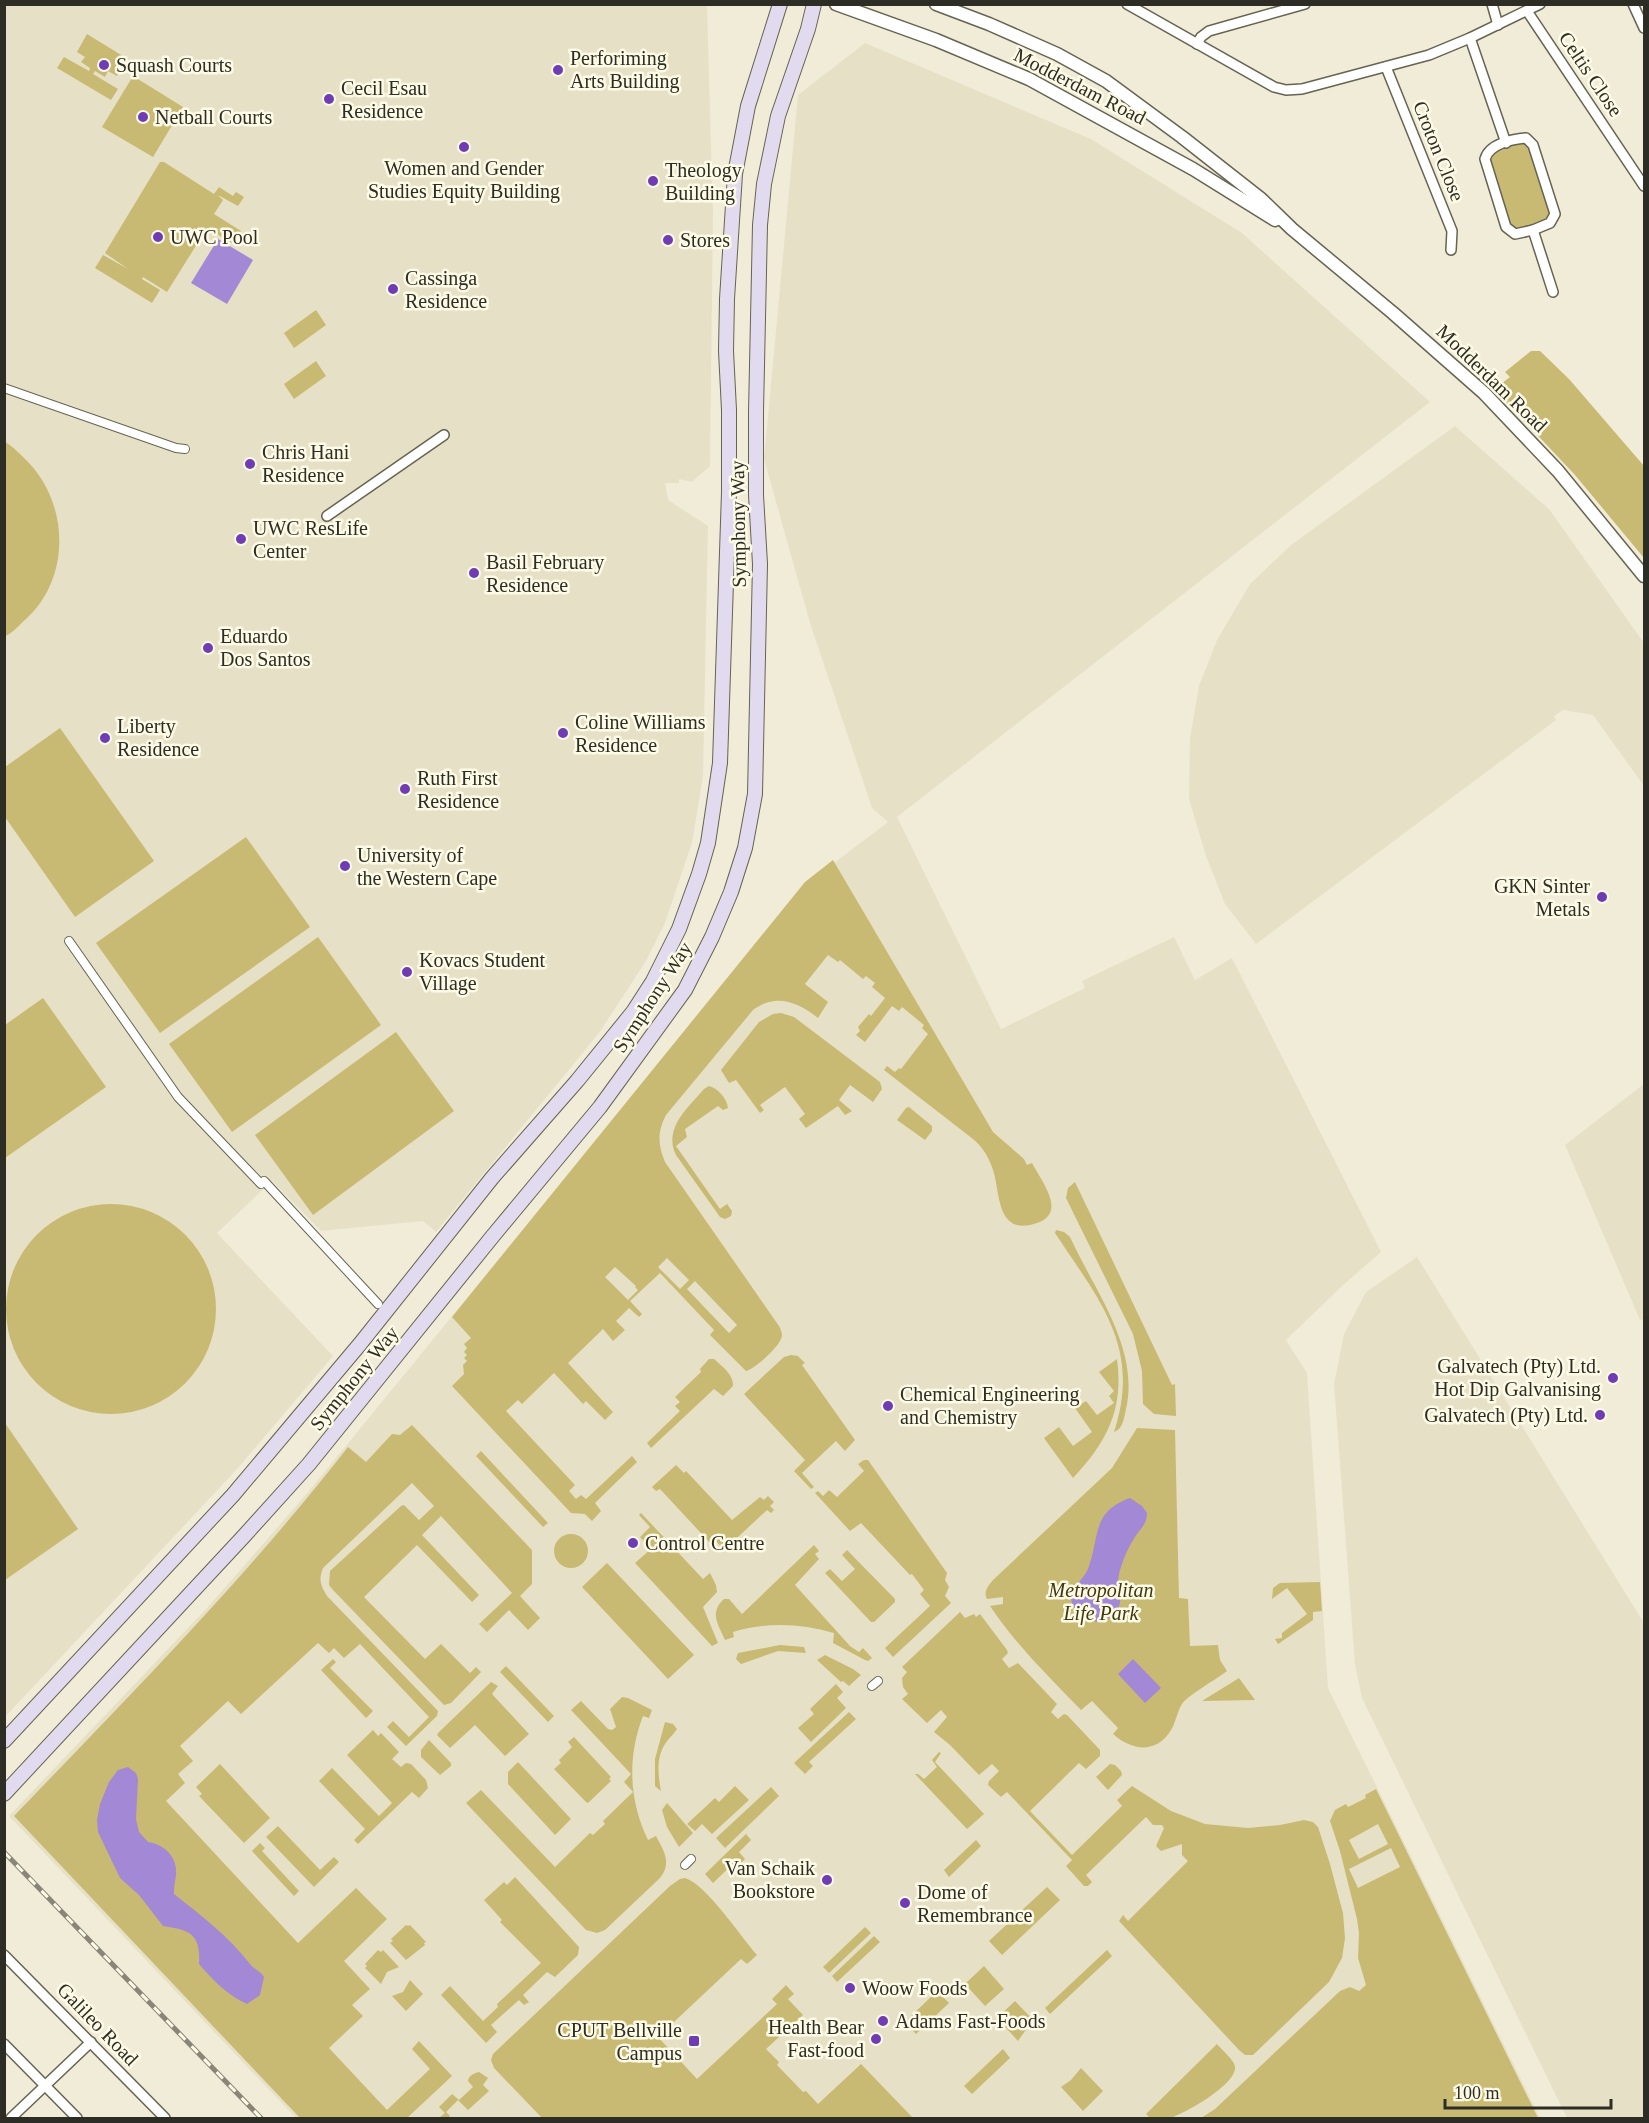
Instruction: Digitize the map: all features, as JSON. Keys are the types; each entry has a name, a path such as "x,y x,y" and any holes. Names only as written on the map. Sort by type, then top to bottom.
{"main road":[{"name":"Symphony Way","path":"4,1741 233,1495 360,1344 492,1178 583,1074 633,1011 653,981 679,929 708,843 720,763 729,492 727,299 735,174 748,106 780,4"},
{"name":"Symphony Way","path":"4,1794 309,1464 600,1107 685,990 712,937 745,848 755,794 760,564 756,495 756,412 760,225 764,184 778,116 808,29 814,4"}],"street":[{"name":"Modderdam Road","path":"836,4 936,40 1038,84 1193,168 1292,230"},
{"name":"Modderdam Road","path":"936,4 1057,54 1106,81 1244,185 1292,230 1393,313 1484,393 1558,471 1608,529 1644,576"},
{"path":"1127,4 1274,87 1286,90 1311,87 1429,55 1540,4"},
{"path":"1197,44 1209,31 1305,4"},
{"path":"1492,4 1498,25"},
{"path":"1633,4 1644,28"},
{"name":"Celtis Close","path":"1527,11 1644,186"},
{"path":"1470,38 1506,143"},
{"name":"Croton Close","path":"1386,67 1452,231 1451,250"},
{"path":"1520,138 1530,141 1554,210 1552,221 1533,230 1518,235 1508,231 1485,164 1486,154 1490,150 1520,138"},
{"path":"1533,230 1553,292"},
{"path":"4,388 176,448 185,449"},
{"path":"327,516 444,435"},
{"path":"69,941 178,1097 261,1184 264,1181 378,1304"},
{"name":"Galileo Road","path":"4,1955 165,2118"},
{"path":"11,2118 91,2042"},
{"path":"4,2044 77,2118"}],"shaded area":[{"name":"University of the Western Cape","path":"5,5 707,5 713,214 710,466 692,482 679,479 679,483 665,483 668,500 708,526 703,776 692,843 665,923 646,961 599,1033 436,1232 423,1221 321,1231 272,1181 217,1233 333,1356 238,1468 5,1717"},
{"path":"865,43 1091,139 1242,233 1430,402 897,817 1001,1029 1085,988 1082,981 1174,937 1195,980 1232,958 1381,1252 1286,1340 1307,1373 1328,1688 1540,2118 296,2118 9,1816 207,1608 304,1497 805,885 888,822 872,808 810,623 764,459 798,95"},
{"path":"218,239 253,260 227,304 191,283"},
{"path":"1455,426 1549,509 1644,643 1644,786 1593,715 1563,710 1554,716 1556,720 1256,944 1225,904 1206,856 1189,799 1190,738 1199,686 1217,640 1250,584 1291,545"},
{"path":"1644,1084 1644,1319 1640,1320 1565,1145"},
{"path":"1417,1257 1644,1623 1644,2118 1567,2118 1362,1698 1355,1665 1334,1384 1344,1334 1366,1292"},
{"path":"1130,1498 1142,1506 1147,1513 1146,1520 1125,1555 1121,1567 1118,1584 1120,1603 1112,1616 1102,1623 1097,1622 1076,1610 1071,1600 1072,1594 1087,1570 1103,1517 1109,1510"},
{"path":"1133,1659 1161,1688 1145,1703 1118,1674"},
{"path":"128,1767 136,1773 138,1779 136,1819 139,1832 148,1842 159,1845 172,1857 176,1868 174,1894 224,1935 264,1977 260,1995 247,2004 227,1992 199,1964 198,1946 192,1935 180,1929 163,1926 139,1895 120,1878 98,1832 97,1820 100,1804 109,1782 118,1770"}],"green space":[{"name":"Squash Courts","path":"87,34 126,58 117,76 108,71 105,77 95,71 93,74 118,89 111,100 57,68 64,57 89,71 90,68 81,62 85,57 77,52"},
{"name":"Netball Courts","path":"133,76 183,107 153,157 102,127"},
{"path":"1522,142 1529,147 1551,213 1548,221 1518,231 1509,226 1488,156 1492,152"},
{"name":"UWC Pool","path":"160,162 164,162 214,194 219,187 233,196 236,192 244,197 238,206 218,195 223,200 214,214 241,231 233,244 207,228 167,292 143,277 142,279 160,290 152,303 95,268 103,255 128,269 105,253"},
{"path":"316,310 326,325 294,348 284,333"},
{"path":"1531,351 1540,351 1569,379 1644,466 1644,558 1575,475 1494,389 1510,377 1505,372"},
{"path":"316,361 326,376 294,399 284,384"},
{"path":"5,442 12,446 38,473 49,493 56,515 59,537 58,560 52,581 41,601 26,619 5,636"},
{"path":"60,728 154,861 75,917 5,817 5,767"},
{"path":"246,837 310,927 160,1033 96,943"},
{"path":"833,860 993,1132 1024,1159 1027,1165 1032,1163 1050,1199 1049,1215 1042,1221 1030,1225 1019,1225 1011,1222 1005,1216 991,1166 980,1146 884,1070 887,1066 895,1072 901,1069 928,1034 922,1028 924,1025 902,1007 899,1011 892,1006 865,1042 856,1035 860,1031 858,1027 869,1014 871,1016 885,998 872,987 875,983 866,976 863,979 840,960 838,962 828,955 805,984 828,1002 818,1018 794,1004 778,1001 753,1010 666,1115 660,1133 661,1150 665,1162 779,1326 782,1335 778,1345 746,1371 710,1335 714,1330 660,1273 630,1301 642,1314 639,1317 629,1308 616,1321 625,1330 613,1341 603,1329 568,1363 613,1412 605,1420 586,1401 583,1404 554,1373 522,1404 518,1400 506,1411 575,1485 569,1491 576,1499 581,1495 586,1499 632,1456 637,1462 595,1503 601,1511 592,1521 585,1514 571,1513 452,1386 464,1374 463,1365 467,1361 464,1358 467,1355 464,1352 467,1348 464,1344 471,1338 452,1317 805,882","holes":["667,1258 689,1280 680,1289 658,1267","615,1267 638,1290 628,1300 605,1277","695,1281 737,1325 729,1333 687,1289"]},
{"path":"318,937 381,1025 232,1132 169,1044"},
{"path":"43,998 106,1087 5,1158 5,1025"},
{"path":"781,1013 794,1017 880,1082 882,1089 873,1102 850,1085 839,1100 852,1111 845,1115 838,1106 806,1128 799,1119 805,1114 785,1087 760,1105 764,1110 760,1113 736,1080 729,1083 721,1070 759,1022 773,1014"},
{"path":"396,1032 454,1111 313,1215 255,1135"},
{"path":"709,1086 722,1094 728,1108 723,1110 718,1106 685,1129 687,1137 676,1146 720,1209 727,1204 732,1211 731,1216 725,1219 720,1217 676,1155 673,1145 675,1127 679,1119"},
{"path":"909,1107 932,1126 932,1131 925,1140 897,1120"},
{"path":"1075,1182 1172,1385 1175,1384 1176,1416 1154,1414 1143,1404 1142,1371 1133,1334 1066,1198 1068,1188"},
{"path":"101,1204 121,1204 142,1208 161,1216 186,1234 199,1250 212,1278 216,1309 212,1340 199,1368 186,1384 170,1397 142,1410 121,1414 101,1414 80,1410 61,1402 36,1384 23,1368 10,1340 6,1319 6,1299 10,1278 18,1259 36,1234 52,1221 80,1208"},
{"path":"1056,1230 1070,1237 1121,1342 1127,1364 1129,1386 1124,1419 1121,1426 1114,1432 1121,1402 1123,1374 1119,1349 1100,1303 1055,1233"},
{"path":"798,1356 805,1363 802,1365 855,1440 845,1451 836,1441 802,1473 814,1487 811,1489 794,1471 805,1460 744,1394 784,1357"},
{"path":"709,1359 714,1359 727,1371 732,1378 733,1386 723,1396 714,1389 651,1448 647,1443 680,1411 675,1406 680,1402 675,1397 701,1372 700,1369"},
{"path":"1117,1359 1118,1394 1110,1424 1104,1438 1073,1478 1044,1438 1059,1427 1073,1446 1092,1432 1075,1408 1086,1401 1097,1415 1114,1403 1109,1396 1114,1391 1099,1372"},
{"path":"5,1423 78,1529 4,1580"},
{"path":"412,1425 532,1550 532,1584 520,1596 540,1618 528,1630 509,1610 487,1632 479,1624 512,1593 441,1516 422,1535 479,1595 472,1602 417,1545 364,1597 425,1659 441,1644 470,1673 476,1667 481,1672 451,1703 444,1705 333,1590 329,1585 330,1571 401,1506 404,1505 419,1520 434,1506 412,1483 323,1568 320,1579 327,1596 438,1711 437,1716 406,1746 387,1727 393,1721 409,1737 429,1717 360,1644 344,1658 334,1648 329,1653 318,1643 241,1714 228,1701 180,1746 193,1761 178,1774 185,1783 166,1801 298,1943 356,1888 387,1919 344,1961 370,1989 352,2005 363,2016 329,2048 387,2110 430,2069 412,2049 419,2041 452,2076 407,2118 300,2118 14,1816 228,1590 348,1447 366,1462 392,1434 400,1435"},
{"name":"Metropolitan Life Park","path":"1137,1428 1175,1430 1179,1598 1188,1599 1190,1646 1218,1645 1220,1660 1227,1671 1185,1700 1173,1727 1165,1738 1152,1746 1144,1747 1128,1744 1113,1734 1118,1728 1092,1701 1081,1710 1022,1647 990,1606 1003,1604 1003,1597 987,1599 986,1594 993,1580 1112,1468"},
{"path":"481,1451 548,1523 543,1527 476,1456"},
{"path":"868,1460 947,1573 945,1580 949,1587 945,1596 951,1603 893,1657 885,1648 930,1606 920,1594 924,1590 912,1574 910,1575 861,1523 850,1531 815,1493 818,1491 823,1496 829,1490 837,1497 864,1471 858,1464"},
{"path":"676,1465 684,1473 686,1471 732,1520 760,1497 764,1500 768,1496 774,1502 770,1506 774,1510 771,1513 767,1510 724,1550 716,1541 712,1545 660,1489 656,1491 652,1487"},
{"path":"641,1513 703,1579 710,1573 717,1592 703,1607 718,1643 712,1646 635,1563 651,1549 640,1537 650,1527 639,1515"},
{"path":"571,1534 583,1539 588,1551 583,1563 571,1568 559,1563 554,1551 559,1539"},
{"path":"814,1545 819,1551 815,1554 819,1559 795,1585 850,1646 859,1652 863,1648 872,1658 865,1660 833,1643 834,1633 808,1627 771,1625 758,1627 733,1632 734,1637 725,1640 716,1619 719,1604 724,1599 729,1599 742,1614"},
{"path":"847,1550 895,1599 895,1602 874,1622 871,1622 825,1573 830,1569 842,1581 855,1569 842,1555"},
{"path":"607,1563 694,1655 668,1679 582,1587"},
{"path":"1320,1582 1322,1611 1313,1612 1313,1620 1278,1644 1275,1639 1282,1638 1282,1633 1307,1614 1287,1588 1272,1599 1273,1588 1280,1583"},
{"path":"960,1612 965,1618 974,1614 976,1617 980,1614 1007,1650 1008,1653 1002,1659 1009,1668 1018,1663 1057,1704 1051,1712 1058,1719 1064,1714 1067,1715 1100,1750 1100,1756 1086,1769 1079,1763 1030,1811 1072,1855 1122,1806 1117,1800 1132,1786 1171,1811 1205,1824 1248,1828 1304,1820 1313,1822 1318,1827 1343,1913 1345,1938 1342,1958 1329,1982 1253,2055 1245,2055 1239,2050 1119,1921 1123,1915 1128,1921 1188,1861 1182,1855 1182,1844 1161,1851 1156,1846 1164,1828 1162,1825 1153,1825 1146,1817 1086,1875 1092,1882 1084,1886 1066,1866 1072,1860 1007,1792 1001,1797 988,1785 999,1771 992,1764 979,1775 934,1732 947,1717 941,1710 927,1723 902,1699 908,1694 903,1687 902,1678 907,1672 902,1667"},
{"path":"780,1645 804,1647 806,1653 778,1651 741,1664 736,1659 738,1653"},
{"path":"825,1655 861,1675 849,1686 841,1682 817,1660"},
{"path":"333,1659 336,1662 330,1668 373,1711 366,1718 321,1670"},
{"path":"506,1666 554,1716 548,1722 500,1672"},
{"path":"1239,1678 1255,1700 1202,1701 1211,1695"},
{"path":"491,1682 498,1686 492,1694 529,1734 505,1756 475,1725 450,1748 437,1735 438,1733"},
{"path":"836,1684 843,1692 837,1698 846,1708 811,1742 798,1728 814,1714 810,1709"},
{"path":"622,1697 652,1710 649,1718 643,1716 638,1732 634,1747 632,1779 642,1825 648,1840 656,1836 666,1857 666,1867 660,1878 605,1930 597,1933 586,1930 466,1803 481,1790 555,1867 590,1833 593,1835 605,1824 603,1821 633,1792 624,1782 631,1774 571,1710 581,1701 608,1729 612,1730 616,1727 610,1709"},
{"path":"849,1712 856,1719 809,1762 813,1766 805,1774 794,1763"},
{"path":"665,1722 673,1724 677,1729 665,1744 660,1755 661,1791 655,1786 655,1759"},
{"path":"373,1730 378,1736 381,1733 399,1752 392,1759 401,1767 406,1763 411,1764 426,1780 428,1788 419,1798 412,1792 358,1844 354,1840 365,1829 319,1781 332,1768 379,1816 392,1803 347,1755"},
{"path":"574,1737 611,1777 609,1779 611,1781 588,1803 554,1769 561,1763 559,1760 572,1747 568,1742"},
{"path":"429,1740 451,1763 451,1766 440,1775 421,1757 421,1750"},
{"path":"939,1752 941,1753 935,1762 984,1814 967,1829 915,1774 924,1779 937,1767 932,1760"},
{"path":"518,1762 571,1819 555,1835 508,1784 508,1772"},
{"path":"220,1764 270,1818 244,1843 199,1796 202,1794 196,1787"},
{"path":"1110,1764 1115,1765 1122,1775 1108,1790 1096,1777"},
{"path":"735,1786 749,1800 712,1834 702,1824 695,1831 687,1824 715,1798 719,1802"},
{"path":"771,1787 779,1796 725,1848 716,1838"},
{"path":"1376,1789 1538,2118 1201,2118 1215,2109 1340,1991 1350,1987 1359,1991 1366,1985 1358,1958 1357,1919 1330,1821 1335,1810 1346,1804 1348,1807 1366,1798 1365,1795","holes":["1378,1824 1388,1844 1359,1859 1349,1840","1391,1848 1400,1867 1358,1888 1349,1869"]},
{"path":"667,1803 693,1833 679,1847 667,1827 662,1810"},
{"path":"278,1826 320,1870 334,1857 339,1862 314,1887 266,1837"},
{"path":"746,1834 751,1840 739,1852 745,1859 740,1864 736,1861 713,1883 705,1874"},
{"path":"976,1840 981,1846 949,1877 944,1870"},
{"path":"260,1843 265,1848 262,1851 299,1891 294,1896 252,1851"},
{"path":"515,1877 579,1947 578,1955 555,1977 547,1972 523,1995 529,2002 524,2005 519,2000 491,2025 497,2032 486,2043 441,1995 450,1986 483,2021 498,2007 497,2004 541,1963 500,1922 502,1920 484,1900 504,1882 507,1885"},
{"path":"685,1878 713,1900 757,1955 747,1964 741,1959 658,2037 697,2079 777,2004 772,1999 786,1985 794,1994 788,1999 803,2015 766,2049 779,2062 777,2065 818,2104 861,2064 913,2118 542,2118 494,2068 491,2060 493,2054 670,1886"},
{"path":"1047,1887 1060,1900 1002,1955 989,1941"},
{"path":"406,1925 410,1925 426,1942 406,1960 390,1943 393,1941 391,1939"},
{"path":"865,1927 871,1933 829,1973 823,1967"},
{"path":"874,1936 880,1942 837,1982 832,1976"},
{"path":"378,1950 381,1952 383,1950 399,1967 387,1972 381,1984 365,1968 367,1966 365,1964"},
{"path":"1107,1950 1112,1956 1050,2014 1045,2008"},
{"path":"984,1966 1004,1989 985,2006 965,1984"},
{"path":"410,1980 423,1994 406,2011 392,1996 403,1992"},
{"path":"937,1991 949,2003 916,2034 905,2022"},
{"path":"1015,2001 1036,2023 1025,2031 1018,2041 997,2018"},
{"path":"1217,2044 1235,2066 1234,2073 1228,2081 1198,2105 1177,2115 1165,2119 1150,2118 1146,2114"},
{"path":"1003,2049 1010,2058 972,2094 964,2086"},
{"path":"1081,2068 1103,2091 1083,2111 1061,2087 1071,2080"},
{"path":"479,2072 488,2078 483,2085 489,2091 468,2110 458,2100 446,2112 450,2116 448,2118 439,2118 445,2113 439,2107 452,2094 459,2100 473,2087 468,2081 469,2078"}],"railway":[{"path":"4,1852 261,2118"}],"place":[{"name":"Squash Courts","path":"104,65"},
{"name":"Perforiming Arts Building","path":"558,70"},
{"name":"Cecil Esau Residence","path":"329,99"},
{"name":"Netball Courts","path":"143,117"},
{"name":"Women and Gender Studies Equity Building","path":"464,147"},
{"name":"Theology Building","path":"653,181"},
{"name":"UWC Pool","path":"158,237"},
{"name":"Stores","path":"668,240"},
{"name":"Cassinga Residence","path":"393,289"},
{"name":"Chris Hani Residence","path":"250,464"},
{"name":"UWC ResLife Center","path":"241,539"},
{"name":"Basil February Residence","path":"474,573"},
{"name":"Eduardo Dos Santos","path":"208,648"},
{"name":"Coline Williams Residence","path":"563,733"},
{"name":"Liberty Residence","path":"105,738"},
{"name":"Ruth First Residence","path":"405,789"},
{"name":"University of the Western Cape","path":"345,866"},
{"name":"GKN Sinter Metals","path":"1602,897"},
{"name":"Kovacs Student Village","path":"407,972"},
{"name":"Galvatech (Pty) Ltd. Hot Dip Galvanising","path":"1613,1378"},
{"name":"Chemical Engineering and Chemistry","path":"888,1406"},
{"name":"Galvatech (Pty) Ltd.","path":"1600,1415"},
{"name":"Control Centre","path":"633,1543"},
{"name":"Van Schaik Bookstore","path":"827,1880"},
{"name":"Dome of Remembrance","path":"905,1903"},
{"name":"Woow Foods","path":"850,1988"},
{"name":"Adams Fast-Foods","path":"883,2021"},
{"name":"Health Bear Fast-food","path":"876,2039"},
{"name":"CPUT Bellville Campus","path":"694,2041"}]}
